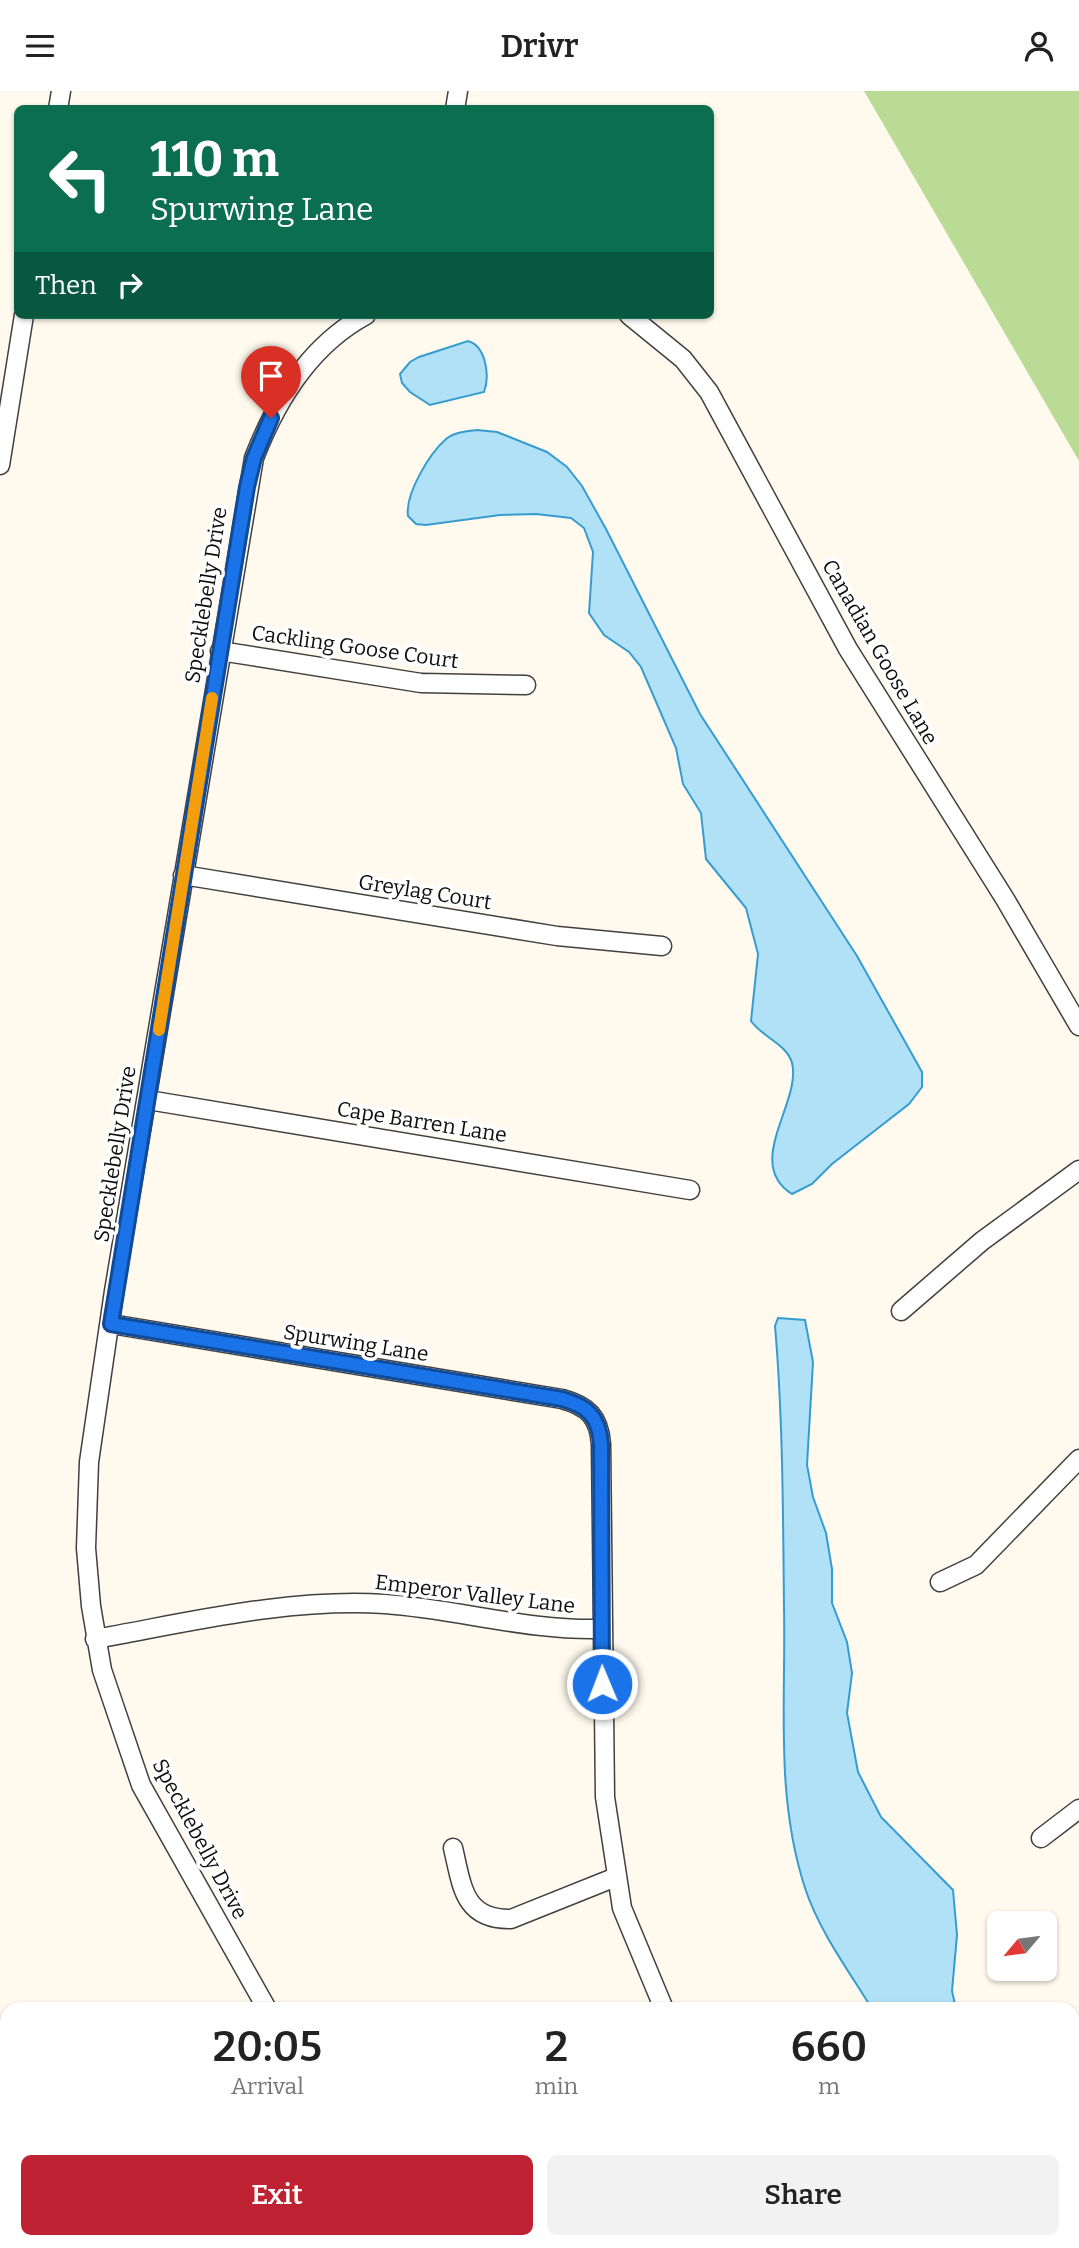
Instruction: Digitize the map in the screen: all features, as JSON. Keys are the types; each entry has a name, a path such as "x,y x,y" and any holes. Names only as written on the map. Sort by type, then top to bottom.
{"street":[{"path":"0,465 2,436 23,319"},
{"name":"Specklebelly Drive","path":"263,2002 141,1785 120,1729 95,1639 86,1548 89,1462 247,487 263,433 295,378 334,338 360,319"},
{"name":"Canadian Goose Lane","path":"634,319 683,359 709,392 848,649 1005,899 1079,1026"},
{"name":"Cackling Goose Court","path":"220,651 421,683 526,685"},
{"name":"Greylag Court","path":"183,875 557,936 662,946"},
{"name":"Cape Barren Lane","path":"148,1100 690,1190"},
{"path":"901,1311 982,1241 1079,1170"},
{"name":"Spurwing Lane","path":"111,1324 562,1399 592,1412 600,1428 601,1444 601,1629"},
{"path":"940,1582 976,1565 1079,1459"},
{"name":"Emperor Valley Lane","path":"95,1639 262,1609 323,1604 384,1604 566,1630 601,1629"},
{"path":"601,1629 605,1797 617,1877 631,1935 661,2002"},
{"path":"1041,1838 1079,1809"},
{"path":"453,1847 465,1895 471,1906 482,1916 498,1920 510,1919 617,1877"}],"green space":[{"path":"864,91 1079,91 1079,461"}],"water":[{"path":"468,341 483,355 487,378 484,392 430,405 410,392 402,383 400,374 410,362"},
{"path":"477,430 497,432 547,452 567,467 582,486 700,714 857,956 922,1072 922,1087 909,1104 832,1164 812,1184 792,1194 778,1181 773,1166 773,1149 793,1079 792,1063 785,1051 751,1021 758,954 746,908 706,859 701,813 683,784 676,748 641,667 629,652 604,635 589,613 593,552 584,528 571,518 536,514 500,515 426,525 416,524 408,516 414,486 432,454 449,437"},
{"path":"778,1318 805,1320 813,1362 807,1465 813,1497 826,1533 832,1569 832,1603 847,1642 852,1673 847,1713 858,1772 881,1817 953,1890 957,1935 952,1991 954,2002 868,2002 818,1920 805,1888 789,1819 784,1749 782,1467 775,1326"}],"slow traffic":[{"path":"159,1030 212,698"}],"route":[{"path":"271,418 254,458 247,487 153,1070 114,1291 111,1324 562,1399 578,1403 592,1412 600,1428 601,1444 602,1684"}]}
